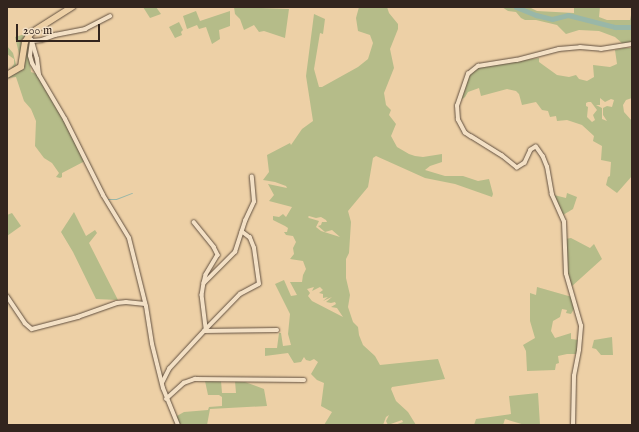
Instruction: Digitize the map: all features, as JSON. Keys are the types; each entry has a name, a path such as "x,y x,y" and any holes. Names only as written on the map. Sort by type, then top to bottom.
{"main road":[{"path":"7,75 21,66 33,30 72,7"}],"street":[{"path":"30,38 35,42 54,35 85,29 110,16"},
{"path":"30,38 30,56 39,75 64,119 93,176 129,238 162,384 166,399 178,425"},
{"path":"574,425 574,376 579,350 581,326 566,271 564,222 552,195 547,167 543,157 536,147 531,150 525,163 517,168 514,167 506,159 465,133 458,120 457,106 468,74 478,66 517,60 558,49 580,46 601,49 632,44"},
{"path":"204,283 232,256 254,202 252,178"},
{"path":"194,222 217,252 216,259 206,274 202,295 205,330"},
{"path":"162,384 169,369 205,330 240,294 259,284 254,248 250,238 242,232"},
{"path":"7,296 25,323 32,329 78,317 117,303 126,302 145,304"},
{"path":"205,330 277,330"},
{"path":"166,399 184,383 195,379 304,380"}],"green space":[{"path":"143,7 156,7 161,14 150,18"},
{"path":"234,7 289,9 285,38 264,31 259,32 254,25 244,30 240,19 235,14"},
{"path":"359,7 387,7 389,13 398,24 398,29 390,49 394,68 384,93 386,105 391,110 389,115 396,124 391,136 397,147 415,156 423,157 442,154 442,162 430,166 425,170 445,176 463,176 478,181 489,179 493,194 492,197 455,184 425,178 376,156 373,158 368,187 348,211 351,222 349,253 346,259 346,278 350,295 348,307 353,322 358,327 363,345 375,356 380,365 438,359 445,379 392,387 391,389 396,401 408,412 416,425 395,425 403,422 402,420 388,425 386,421 389,415 386,417 383,425 324,425 332,412 321,406 324,383 317,380 311,374 318,362 314,359 310,361 306,360 304,357 301,362 294,363 288,353 265,356 265,348 277,348 279,333 281,333 283,346 291,345 288,334 290,314 275,284 284,280 291,296 297,295 290,282 302,282 306,269 303,261 290,259 294,254 293,248 296,242 293,236 286,235 284,232 287,232 288,228 273,220 273,216 279,217 283,214 286,217 292,207 269,201 274,195 268,184 287,188 286,186 275,182 263,180 269,172 267,155 290,143 291,145 302,129 313,121 306,76 314,14 325,19 323,34 320,33 314,69 319,87 322,87 358,67 368,59 373,43 370,35 358,31 356,18","holes":["309,216 316,218 321,217 326,220 327,222 322,222 321,225 318,226 325,232 332,230 340,237 321,231 316,227 319,221 309,218","314,287 312,291 320,287 323,290 319,293 323,294 323,298 328,297 323,301 332,297 326,302 335,302 336,304 331,307 337,308 343,317 312,301 308,296 310,293 307,289"]},
{"path":"502,7 529,7 537,11 574,13 574,7 600,7 599,17 607,20 630,20 632,10 632,43 623,44 615,37 599,31 579,30 566,34 557,25 536,20 525,20 516,12 508,11"},
{"path":"196,11 200,21 230,11 230,26 219,30 220,39 212,44 206,27 199,29 197,25 187,29 183,16"},
{"path":"179,22 183,30 181,32 182,35 175,38 169,27"},
{"path":"28,33 22,64 17,69 7,74 14,64 14,59 7,54 7,46 13,53 17,68 21,62 15,37"},
{"path":"30,42 29,54 31,72 37,74 63,118 85,161 62,173 62,177 60,178 56,177 59,173 52,163 44,158 35,146 36,121 31,109 24,101 16,77 8,78 24,67 28,44"},
{"path":"632,48 632,98 626,100 623,105 624,112 632,121 632,176 617,193 606,185 608,177 610,176 611,162 601,160 602,146 593,141 594,136 582,125 567,120 557,121 556,116 550,117 548,111 542,110 536,102 522,105 519,94 516,91 507,89 481,96 479,88 468,92 461,100 468,75 481,66 539,58 539,62 557,75 569,77 576,75 579,79 587,81 594,77 593,65 610,67 617,64 615,50","holes":["600,98 605,102 611,99 614,100 612,107 607,106 603,108 603,115 607,121 602,119 602,108 596,105 600,105","591,102 597,110 593,115 595,120 592,122 587,117 588,107 586,106 586,103"]},
{"path":"567,193 577,197 573,209 563,215 554,195 566,198"},
{"path":"74,212 86,236 95,230 97,233 89,243 118,300 96,299 73,252 61,232"},
{"path":"12,213 21,226 7,236 7,215"},
{"path":"571,238 590,248 594,244 602,259 571,287 567,271 565,239"},
{"path":"537,287 572,297 575,307 571,314 566,313 567,310 562,309 560,317 553,321 551,331 555,338 571,333 571,339 579,340 577,354 558,356 559,363 556,364 555,370 527,371 526,351 523,345 535,338 530,321 530,293 536,295"},
{"path":"612,337 613,355 601,355 596,349 592,348 594,340"},
{"path":"205,381 221,381 222,393 236,393 235,381 245,382 264,389 267,406 210,409 207,425 180,425 175,417 184,412 208,410 209,407 222,406 222,397 219,395 208,395"},
{"path":"538,393 540,425 525,425 505,419 503,425 474,425 476,419 511,414 509,396"}],"waterway":[{"path":"516,7 536,15 552,19 568,15 615,27 632,27"},
{"path":"108,199 116,199 132,193"}]}
